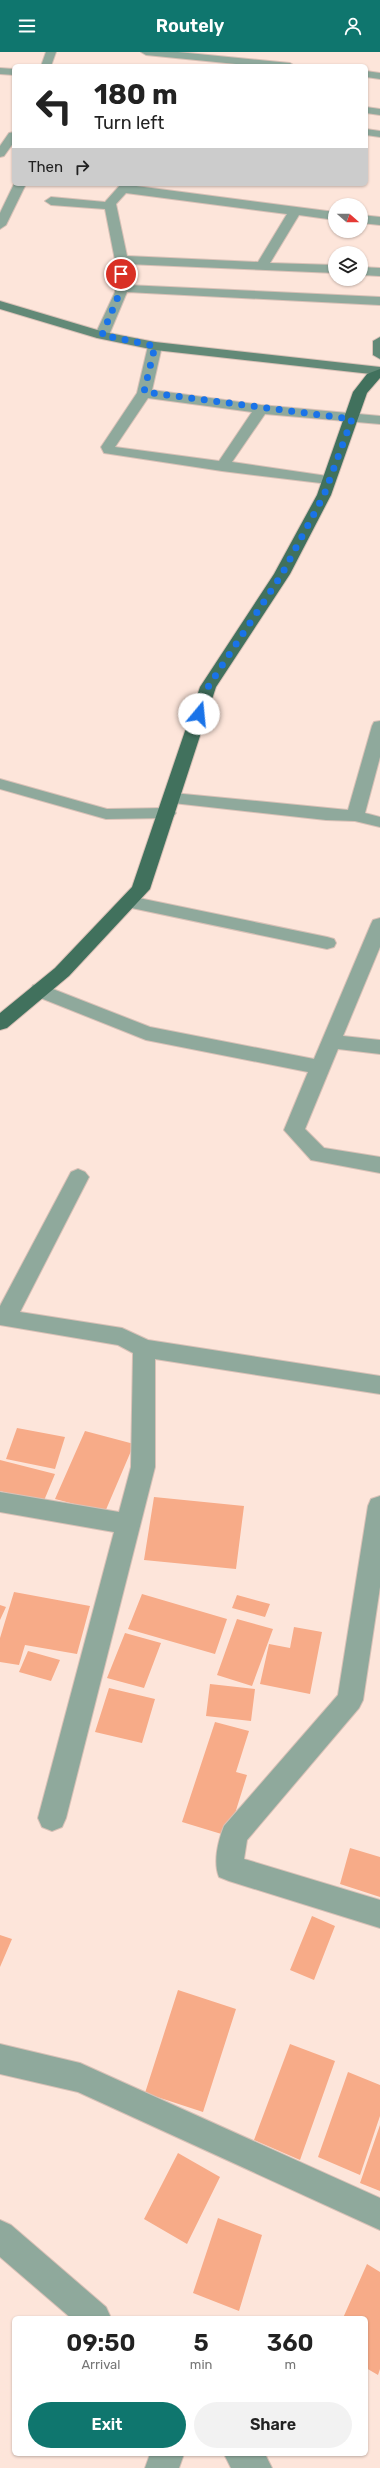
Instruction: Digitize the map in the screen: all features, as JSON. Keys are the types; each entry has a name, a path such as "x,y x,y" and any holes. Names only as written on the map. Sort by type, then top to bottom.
{"main road":[{"path":"0,1023 62,972 141,890 208,687 282,574 324,495 352,419 360,392 372,377 380,372"}],"street":[{"path":"47,64 51,52"},
{"path":"146,52 210,55 275,64"},
{"path":"0,71 12,72"},
{"path":"368,74 380,76"},
{"path":"368,110 380,112"},
{"path":"368,132 380,134"},
{"path":"0,133 12,135"},
{"path":"1,152 12,136"},
{"path":"0,225 19,186"},
{"path":"102,335 121,288 121,260 110,204 125,187 328,215"},
{"path":"51,201 110,206"},
{"path":"262,266 295,211"},
{"path":"368,220 380,221"},
{"path":"121,260 328,270"},
{"path":"368,271 380,272"},
{"path":"121,288 380,301"},
{"path":"0,305 102,335 155,346 380,372"},
{"path":"380,342 380,355"},
{"path":"155,346 144,392 108,447 109,450 222,467 329,480"},
{"path":"144,392 261,409 352,419 380,420"},
{"path":"222,467 261,409"},
{"path":"355,816 380,726"},
{"path":"0,784 106,814 170,805 355,816 380,822"},
{"path":"129,902 327,943"},
{"path":"380,924 318,1067 294,1130 318,1155 380,1165"},
{"path":"40,990 146,1033 318,1067"},
{"path":"330,1041 380,1047"},
{"path":"78,1177 5,1318 122,1337 144,1348 380,1385"},
{"path":"52,1818 143,1467 144,1348"},
{"path":"0,1502 128,1524"},
{"path":"380,1506 350,1700 234,1835 229,1868 380,1914"},
{"path":"0,2058 80,2078 380,2214"},
{"path":"0,2236 94,2316"},
{"path":"162,2468 166,2456"},
{"path":"243,2456 254,2468"}],"building":[{"path":"17,1428 65,1437 55,1469 6,1459"},
{"path":"85,1431 134,1444 105,1512 55,1499"},
{"path":"0,1460 55,1474 43,1503 0,1491"},
{"path":"154,1497 244,1506 236,1569 144,1560"},
{"path":"14,1592 90,1606 77,1654 25,1645 19,1665 0,1662 0,1638"},
{"path":"142,1594 227,1619 215,1654 128,1629"},
{"path":"237,1595 270,1604 265,1617 232,1608"},
{"path":"0,1605 6,1607 0,1620"},
{"path":"237,1619 273,1629 252,1686 217,1675"},
{"path":"294,1627 322,1632 310,1694 260,1684 269,1644 290,1648"},
{"path":"125,1633 161,1643 144,1688 107,1678"},
{"path":"28,1651 60,1660 51,1681 19,1672"},
{"path":"210,1684 255,1689 251,1721 206,1716"},
{"path":"109,1688 155,1699 142,1743 95,1732"},
{"path":"215,1722 249,1731 236,1772 247,1775 228,1836 182,1822"},
{"path":"350,1848 380,1857 380,1897 340,1884"},
{"path":"312,1916 335,1926 314,1980 290,1970"},
{"path":"0,1935 12,1939 0,1967"},
{"path":"178,1990 236,2009 203,2112 145,2093"},
{"path":"290,2044 335,2061 300,2160 254,2140"},
{"path":"348,2072 380,2085 380,2116 360,2175 318,2157"},
{"path":"380,2125 380,2191 360,2183"},
{"path":"178,2153 220,2177 187,2244 144,2219"},
{"path":"218,2218 262,2235 239,2311 193,2293"},
{"path":"367,2264 380,2272 380,2369 378,2375 368,2369 368,2316 344,2316"}],"route":[{"path":"121,274 120,292 102,335 155,346 144,392 261,409 352,419 324,495 282,574 208,687 199,714"}]}
